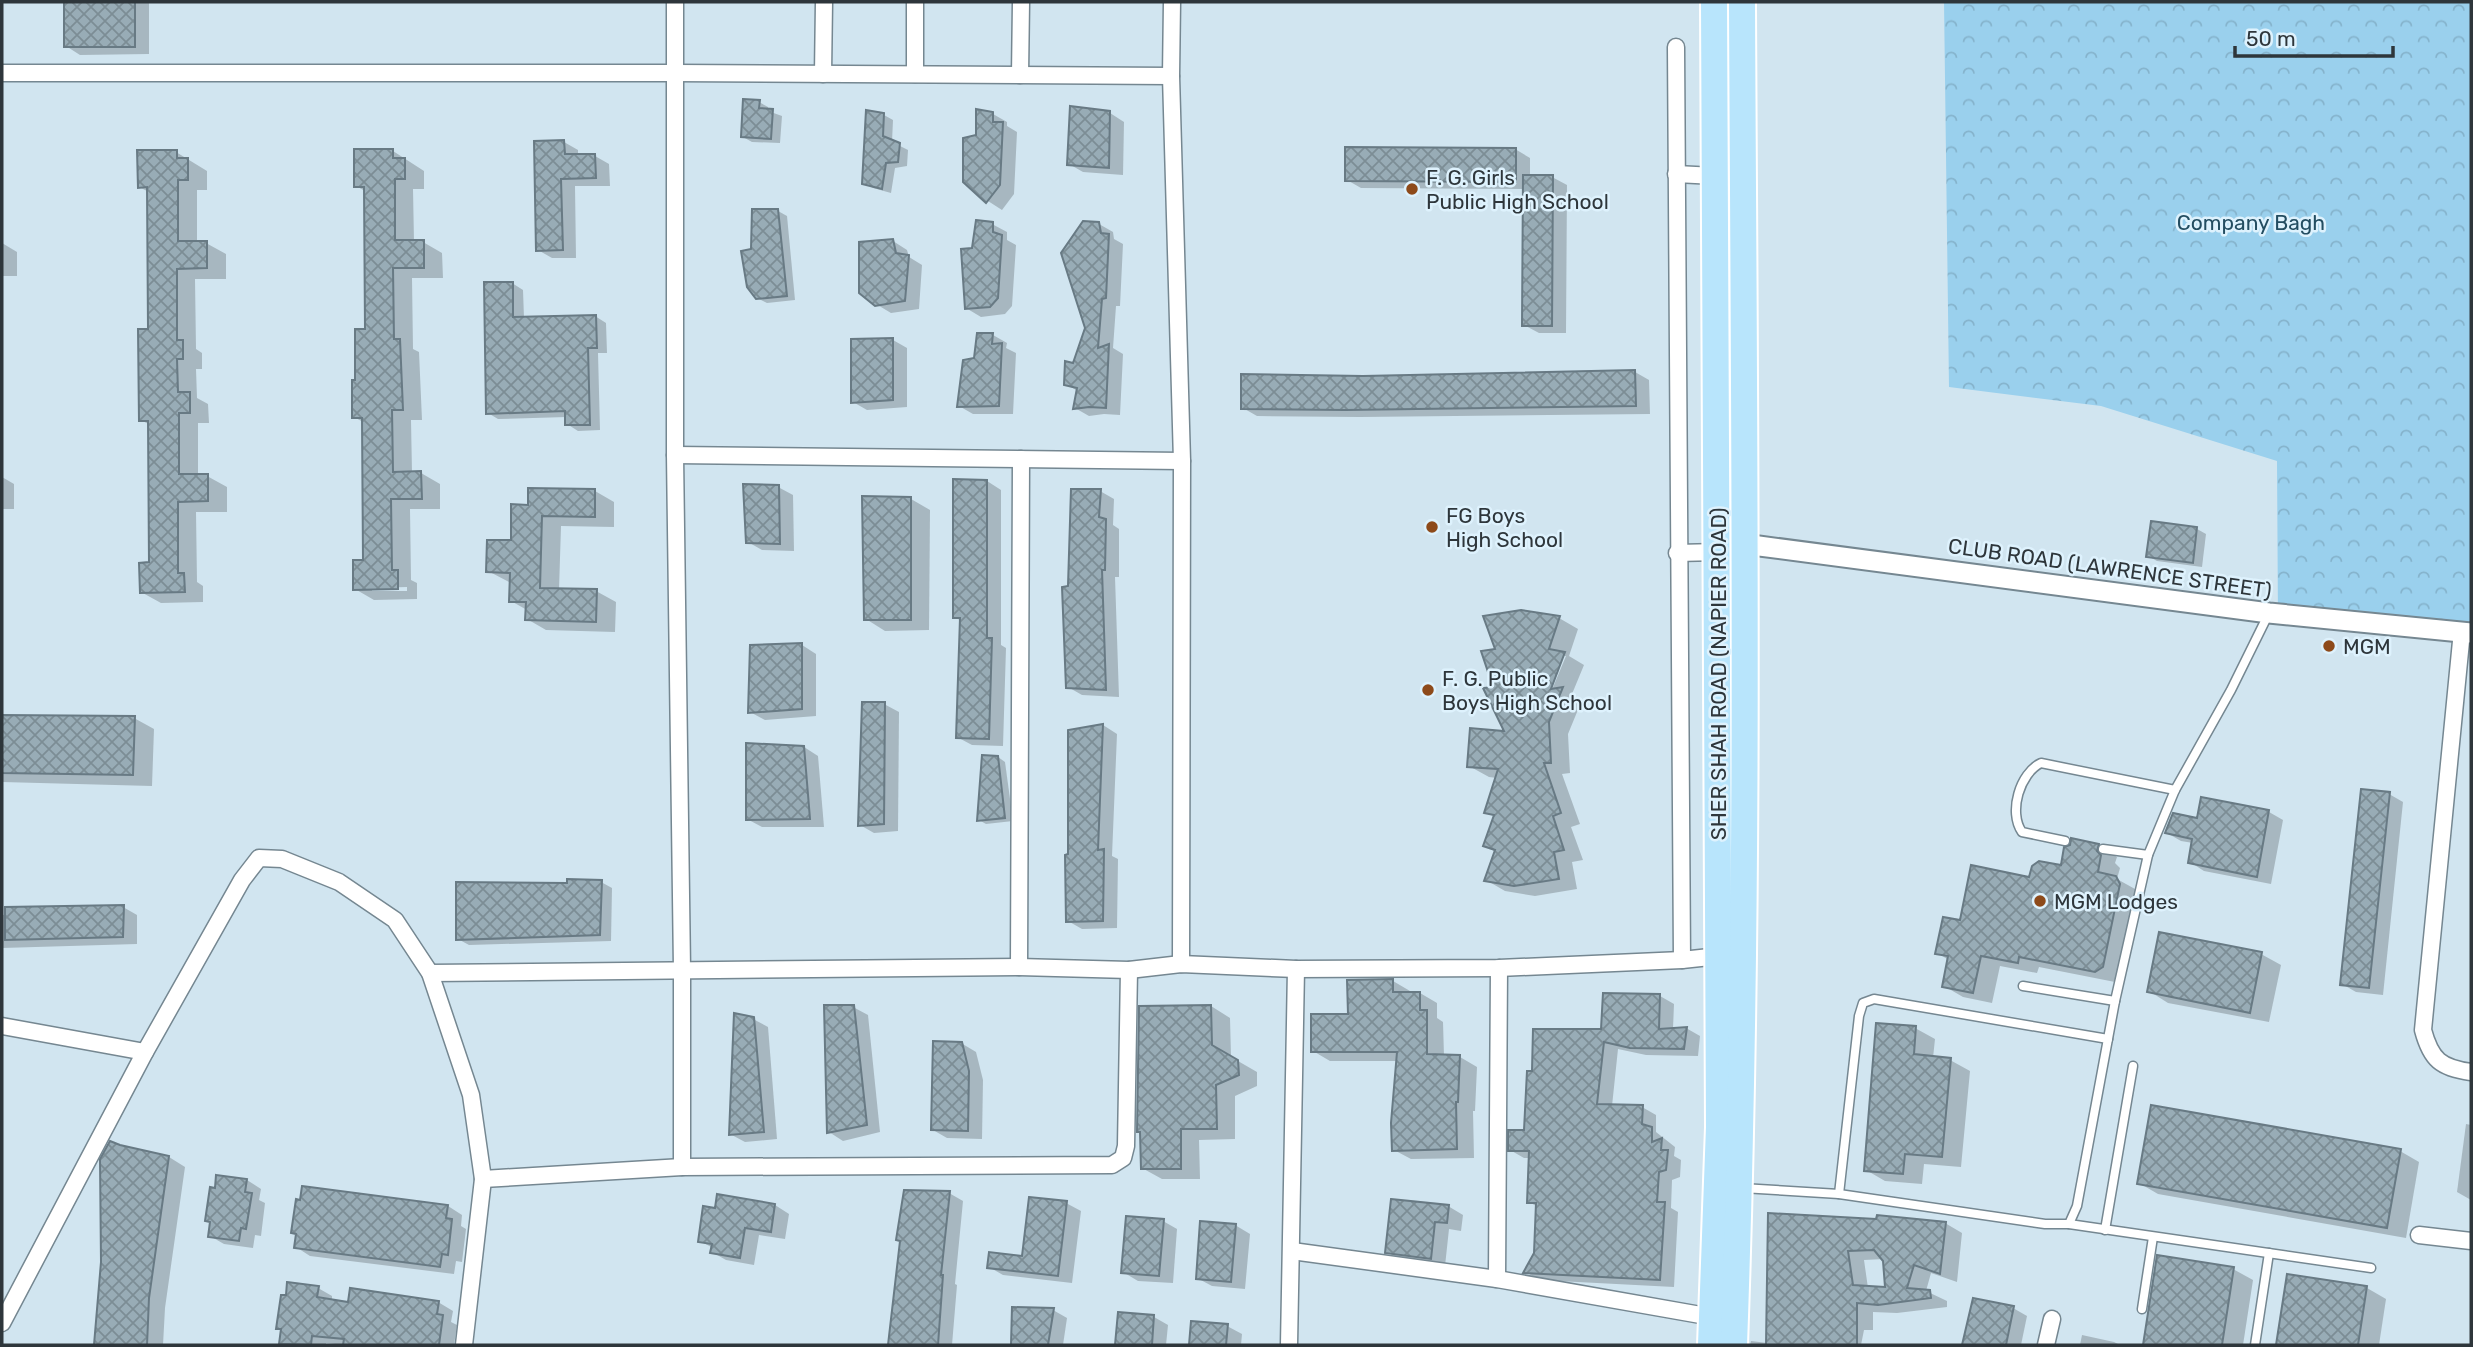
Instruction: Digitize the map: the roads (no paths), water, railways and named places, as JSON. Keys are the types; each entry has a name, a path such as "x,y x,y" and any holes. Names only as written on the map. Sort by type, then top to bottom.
{"main road":[{"name":"SHER SHAH ROAD (NAPIER ROAD)","path":"1711,1345 1719,1127 1714,2"},
{"name":"SHER SHAH ROAD (NAPIER ROAD)","path":"1734,1345 1739,1188 1744,544 1742,2"}],"street":[{"path":"675,2 675,455 682,1167"},
{"path":"823,74 824,2"},
{"path":"915,2 915,74"},
{"path":"1020,75 1021,2"},
{"path":"1172,2 1171,76 1182,461 1181,964"},
{"path":"1676,47 1677,553 1682,960"},
{"path":"2,73 1171,76"},
{"path":"1676,174 1715,176"},
{"path":"675,455 1182,461"},
{"path":"1019,967 1021,459"},
{"name":"CLUB ROAD (LAWRENCE STREET)","path":"1744,544 2269,613 2467,632"},
{"path":"1677,553 1718,552"},
{"path":"2467,632 2423,1030 2427,1047 2439,1062 2449,1068 2471,1072"},
{"path":"2,1323 145,1052 242,880 259,859 282,859 339,882 395,920 430,973 471,1095 483,1179 464,1345"},
{"path":"430,973 1019,967 1129,970 1181,964 1296,970 1499,968 1719,956 1741,939"},
{"path":"1497,1279 1499,968"},
{"path":"483,1179 682,1167 1112,1165 1123,1158 1126,1146 1129,970"},
{"path":"1289,1345 1296,970"},
{"path":"2,1026 145,1052"},
{"path":"2420,1236 2471,1241"},
{"path":"1292,1251 1497,1279 1712,1317"},
{"path":"2046,1345 2052,1319"}],"lane":[{"path":"2069,1224 2077,1206 2115,1000 2148,855 2175,790 2231,690 2269,613"},
{"path":"2065,841 2022,832 2018,826 2018,797 2024,779 2032,768 2041,763 2175,790"},
{"path":"2103,849 2148,855"},
{"path":"2023,986 2115,1000"},
{"path":"1839,1194 1859,1016 1863,1003 1874,999 2108,1039"},
{"path":"2105,1230 2133,1066"},
{"path":"1739,1188 1839,1194 2371,1268"},
{"path":"2142,1309 2153,1237"},
{"path":"2255,1345 2269,1253"}],"place":[{"name":"F. G. Girls Public High School","path":"1412,189"},
{"name":"FG Boys High School","path":"1432,527"},
{"name":"MGM","path":"2329,646"},
{"name":"F. G. Public Boys High School","path":"1428,690"},
{"name":"MGM Lodges","path":"2040,901"}],"park label":[{"name":"Company Bagh","path":"2251,222"}]}
